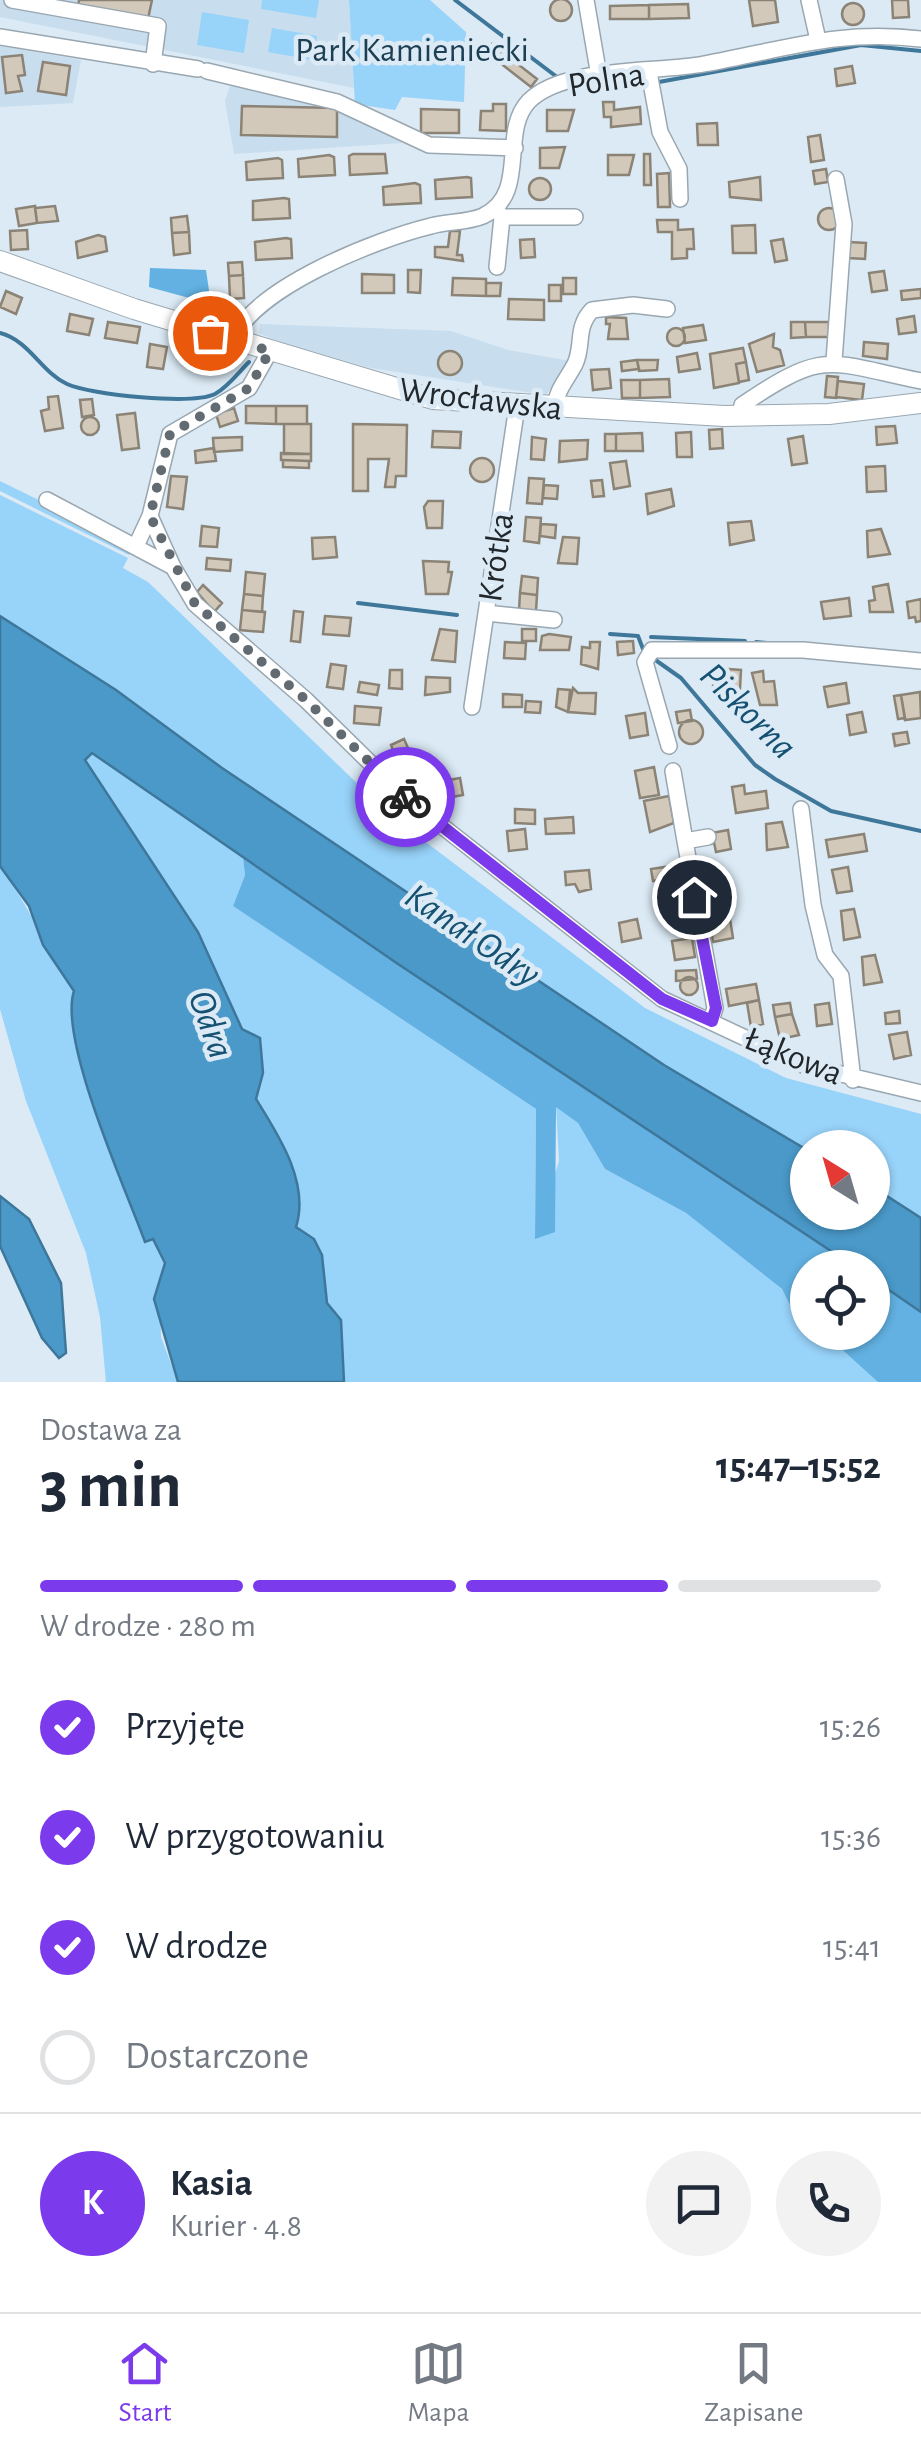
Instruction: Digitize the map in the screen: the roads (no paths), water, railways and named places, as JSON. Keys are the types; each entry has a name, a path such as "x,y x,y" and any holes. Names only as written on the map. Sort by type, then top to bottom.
{"main road":[{"name":"Wrocławska","path":"0,261 40,279 433,398 554,409 740,416 829,414 921,402"}],"street":[{"path":"12,0 158,26 154,64"},
{"path":"586,0 599,76"},
{"path":"809,0 818,40"},
{"name":"Polna","path":"497,267 499,213 523,108 531,99 563,82 648,72 818,40 866,36 921,39"},
{"path":"0,37 203,70 322,97 429,146 516,148"},
{"path":"648,72 660,132 679,169 680,199"},
{"path":"834,361 844,224 836,179"},
{"path":"234,340 240,323 254,306 290,284 411,232 499,213 575,217"},
{"path":"554,409 557,389 576,360 581,323 592,310 633,305 667,308"},
{"path":"136,546 150,516 170,434 249,388 270,351"},
{"path":"740,416 742,405 807,366 834,361 921,380"},
{"name":"Krótka","path":"472,708 517,406"},
{"name":"Łąkowa","path":"47,500 173,567 195,604 306,700 465,848 662,999 803,1065 853,1080 921,1093"},
{"path":"150,516 173,567"},
{"path":"486,613 554,620"},
{"path":"669,746 645,662 652,650 803,650 921,661"},
{"path":"673,772 716,1008 712,1021"},
{"path":"801,809 813,905 825,955 841,976 853,1080"},
{"path":"685,841 708,836"}],"water":[{"name":"Odra","path":"0,616 116,690 222,768 664,1065 790,1140 790,1224 398,964 92,753 85,760 198,932 242,1029 260,1038 263,1073 256,1099 290,1160 299,1194 296,1227 314,1239 322,1255 327,1303 341,1320 344,1382 178,1382 154,1299 165,1263 153,1239 145,1242 96,1115 76,1043 74,991 43,945 29,906 0,866"},
{"path":"0,1196 29,1219 61,1283 66,1353 59,1358 42,1338 0,1246"},
{"path":"890,1198 921,1218 921,1312 890,1291 890,1250 829,1250 799,1230 890,1230"}],"waterway":[{"path":"455,0 557,77"},
{"path":"659,82 861,45 921,51"},
{"path":"0,333 19,343 67,384 118,395 186,399 215,394 249,362"},
{"name":"Piskorna","path":"358,603 457,615"},
{"name":"Piskorna","path":"610,634 638,636 643,649"},
{"path":"651,637 745,641"},
{"path":"756,642 767,643"},
{"name":"Piskorna","path":"654,659 681,678 755,765 775,779 831,811 921,831"}],"park label":[{"name":"Park Kamieniecki","path":"412,49"}],"water label":[{"name":"Kanał Odry","path":"473,934"}]}
